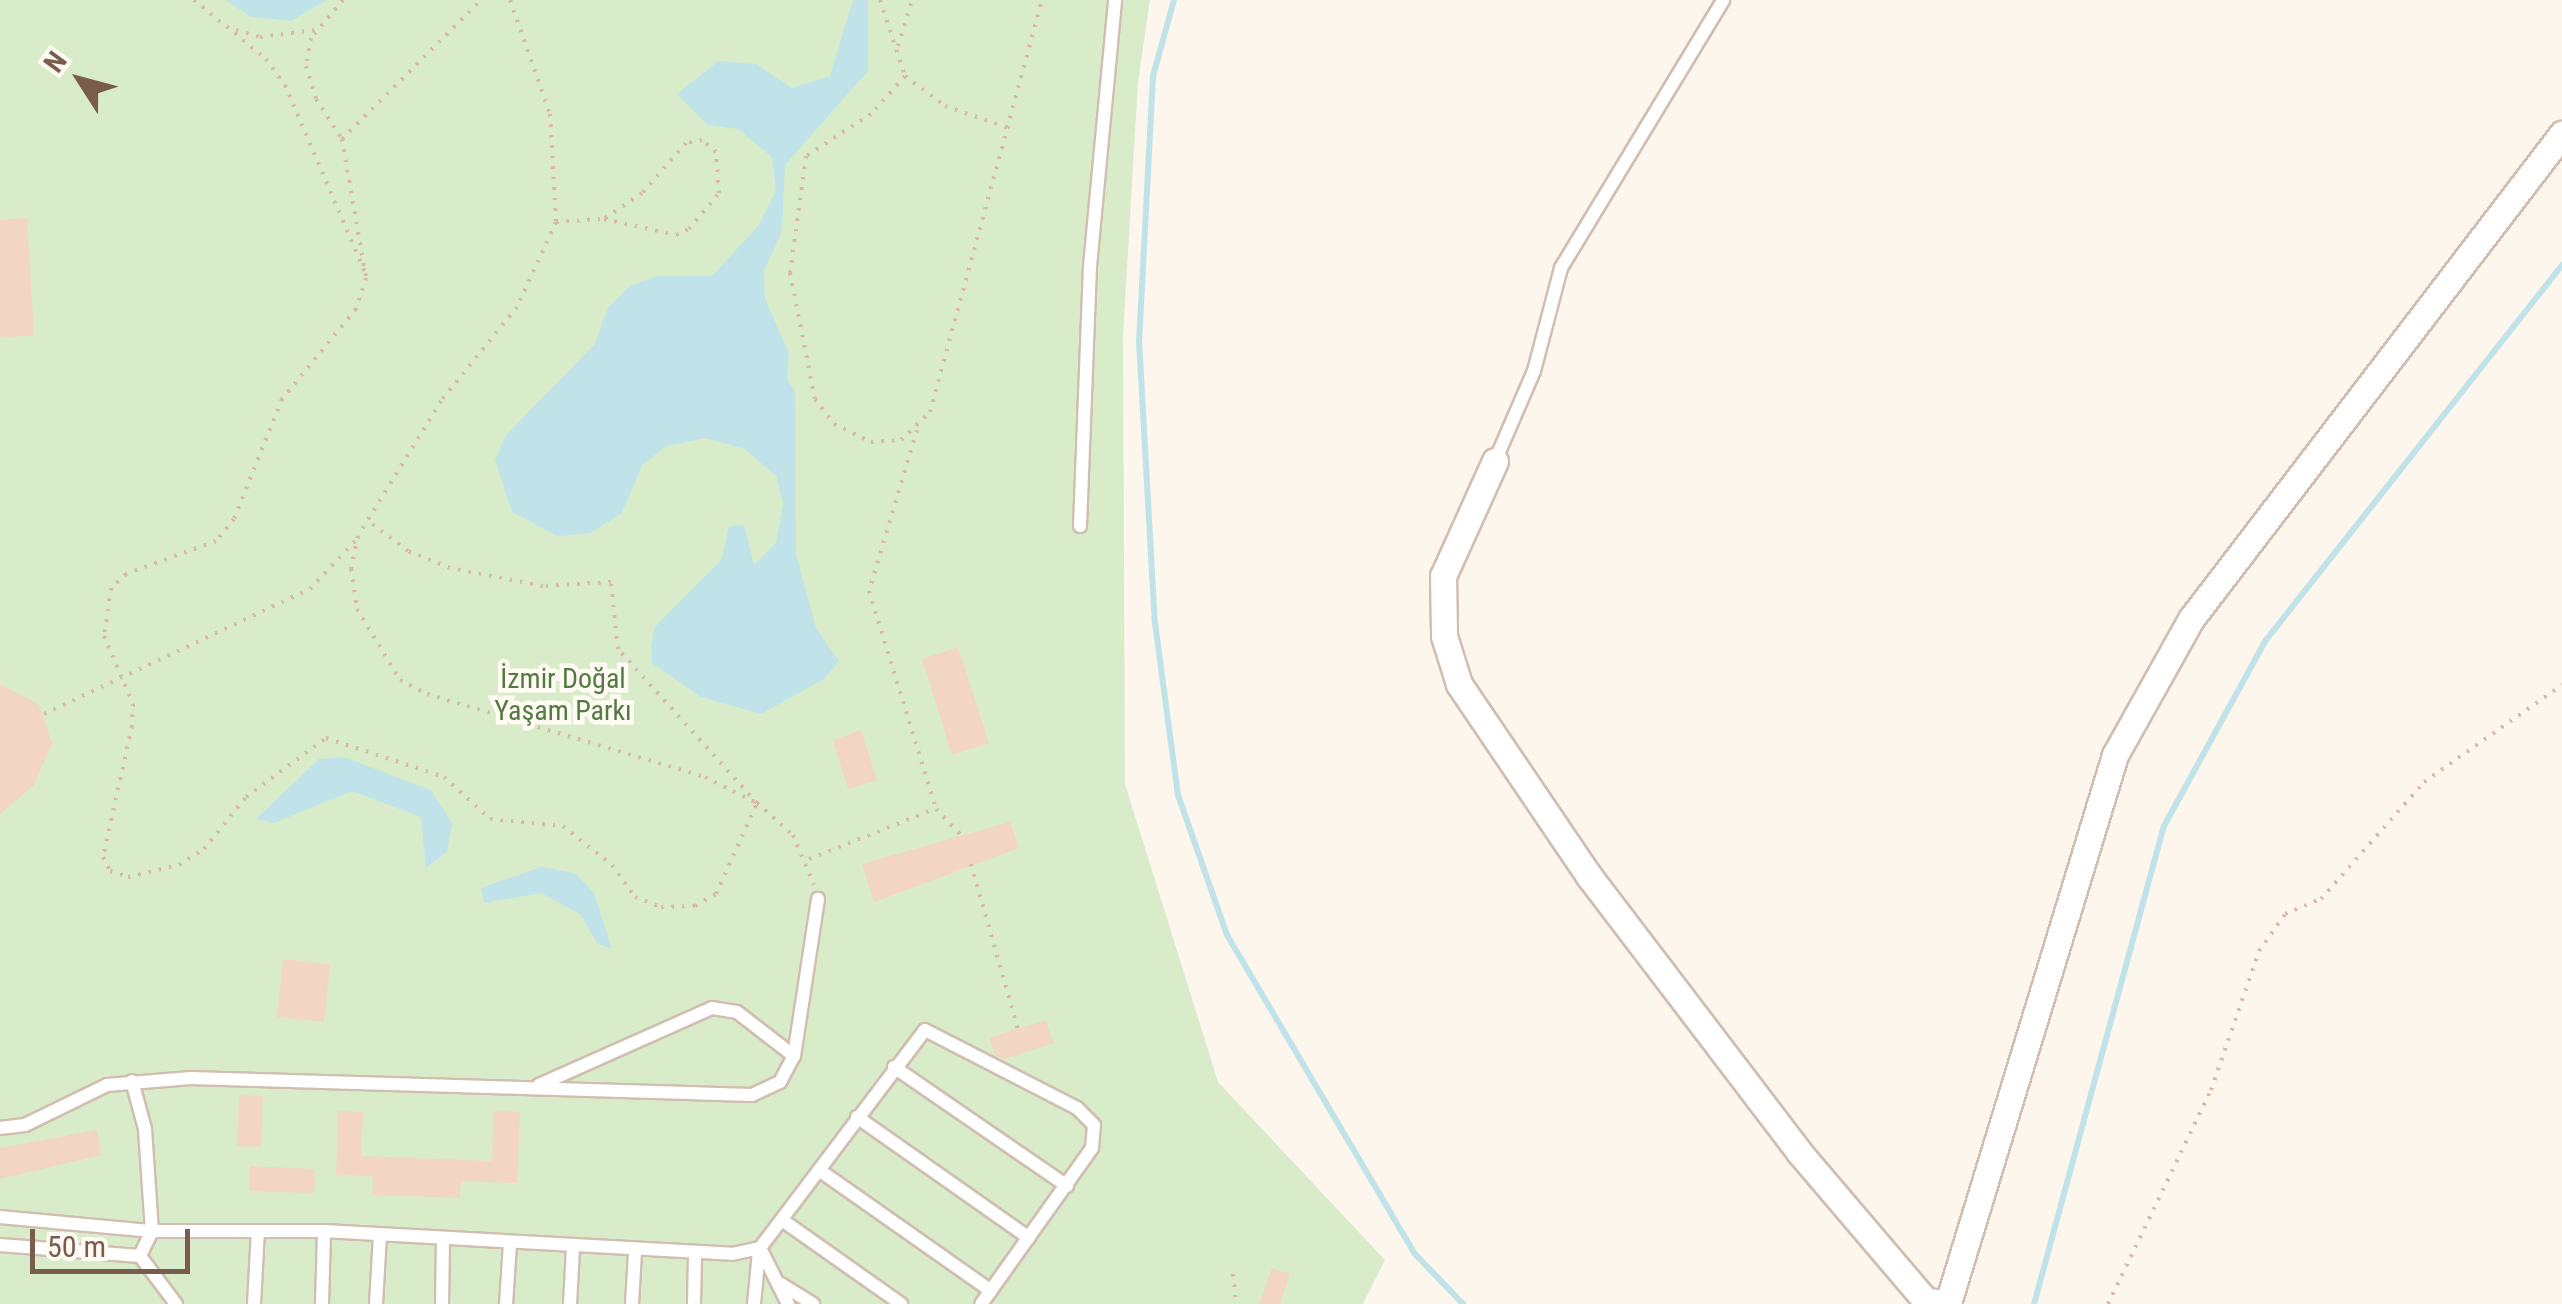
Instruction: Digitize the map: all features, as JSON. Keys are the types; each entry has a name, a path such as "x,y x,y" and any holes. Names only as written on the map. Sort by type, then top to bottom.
{"street":[{"path":"1495,461 1444,576 1444,636 1459,684 1589,876 1800,1152 1926,1301 1948,1303 2114,755 2191,619 2562,134"}],"lane":[{"path":"1080,526 1090,266 1114,0"},
{"path":"1495,461 1534,372 1561,268 1723,0"},
{"path":"0,1128 132,1081 538,1086 716,1100 780,1082 794,1056 818,899"},
{"path":"538,1086 712,1008 737,1012 794,1056"},
{"path":"755,1302 760,1248 926,1030 1077,1108 1094,1125 1092,1148 981,1304"},
{"path":"894,1068 1067,1186"},
{"path":"132,1081 146,1128 152,1231 140,1256"},
{"path":"857,1117 1029,1238"},
{"path":"818,1170 991,1290"},
{"path":"0,1217 152,1231 324,1231 696,1255 760,1248"},
{"path":"782,1220 901,1304"},
{"path":"254,1304 258,1231"},
{"path":"322,1304 324,1231"},
{"path":"376,1304 380,1235"},
{"path":"442,1304 443,1239"},
{"path":"506,1304 510,1244"},
{"path":"0,1246 140,1256 176,1304"},
{"path":"570,1304 573,1248"},
{"path":"760,1248 788,1304"},
{"path":"632,1304 635,1252"},
{"path":"694,1304 696,1255"},
{"path":"778,1282 812,1304"}],"path":[{"path":"194,0 231,29 285,85 366,278"},
{"path":"343,0 316,30 306,66 316,99 342,139 366,278 356,309 282,399 234,518 216,541 126,574 111,588 104,636 123,683 132,726 102,858 110,871 128,876 179,865 204,848 246,797 326,738 444,778 490,819 562,826 612,865 635,896 661,908 694,906 716,894 757,804"},
{"path":"342,139 482,0"},
{"path":"123,683 126,671 225,634 310,588 358,536 440,401 516,306 556,222 550,114 510,0"},
{"path":"880,0 905,76 945,106 1009,128"},
{"path":"898,46 912,0"},
{"path":"963,838 936,809 869,591 917,430 930,412 1042,0"},
{"path":"231,29 260,37 316,30"},
{"path":"905,76 872,114 806,156 790,273 815,399 834,424 871,442 917,430"},
{"path":"556,222 604,219 656,232 689,229 719,194 716,152 702,140 686,143 642,193 604,219"},
{"path":"367,520 408,551 450,568 543,586 611,582 618,649 809,860 818,899"},
{"path":"358,536 351,569 356,609 400,680 705,777 757,804"},
{"path":"44,714 123,683"},
{"path":"2108,1304 2211,1090 2258,951 2286,914 2322,898 2424,782 2562,684"},
{"path":"809,860 936,809"},
{"path":"971,864 1018,1029"},
{"path":"1233,1274 1236,1304"}],"green space":[{"name":"İzmir Doğal Yaşam Parkı","path":"0,0 1150,0 1138,82 1123,337 1125,784 1218,1082 1385,1260 1363,1304 0,1304"}],"water":[{"path":"226,0 327,0 291,21 251,17"},
{"path":"853,0 868,0 868,71 785,165 782,231 764,271 765,299 789,353 787,379 795,391 796,554 816,628 839,661 824,679 761,714 701,697 652,663 651,650 654,628 722,559 729,526 744,525 754,565 776,543 783,505 777,477 745,449 705,438 667,446 643,464 621,514 590,533 557,536 512,512 495,460 506,435 594,345 608,308 630,286 656,276 712,276 759,225 776,191 772,157 738,129 708,125 677,94 718,61 756,64 792,88 830,76"},
{"path":"344,757 431,790 452,823 447,852 426,868 421,817 352,791 274,823 256,819 319,759"},
{"path":"541,867 575,873 594,893 612,949 597,943 580,914 541,893 484,903 481,888"}],"building":[{"path":"27,218 34,335 0,338 0,220"},
{"path":"958,647 989,743 952,755 922,659"},
{"path":"0,684 39,705 52,743 34,785 0,814"},
{"path":"861,730 877,780 848,789 833,740"},
{"path":"1010,822 1019,848 874,902 862,864"},
{"path":"283,959 330,964 324,1022 277,1017"},
{"path":"1046,1020 1054,1043 1004,1059 995,1055 989,1038"},
{"path":"239,1095 263,1096 261,1147 237,1146"},
{"path":"338,1111 363,1112 361,1156 492,1161 494,1111 520,1112 517,1183 461,1181 460,1198 372,1195 373,1176 336,1175"},
{"path":"97,1130 101,1155 0,1179 0,1148"},
{"path":"250,1166 315,1169 314,1193 249,1191"},
{"path":"1272,1268 1290,1274 1280,1304 1259,1304"}],"waterway":[{"path":"1174,0 1153,76 1139,340 1155,623 1178,795 1227,935 1414,1253 1463,1304"},
{"path":"2034,1304 2164,826 2266,640 2562,265"}]}
